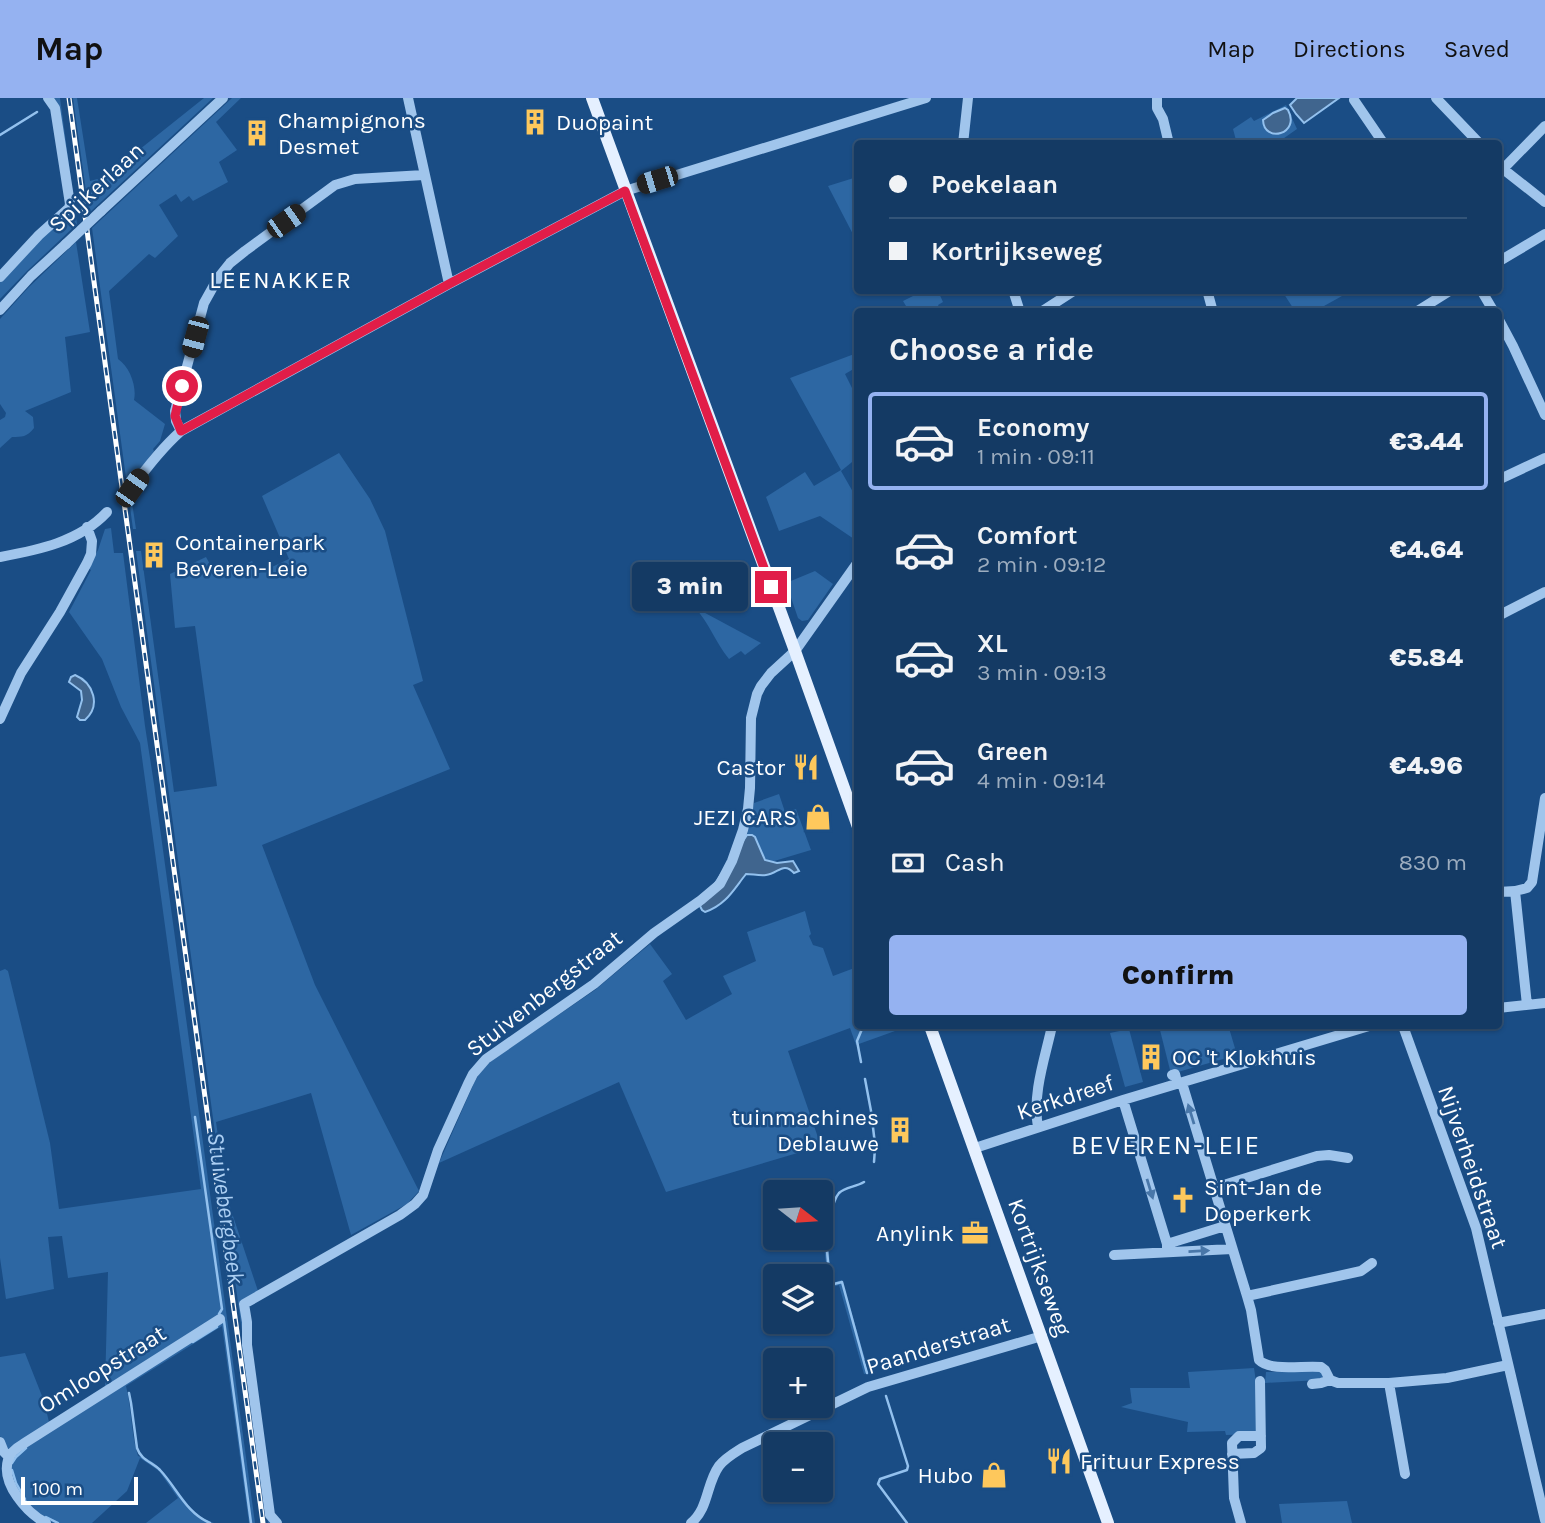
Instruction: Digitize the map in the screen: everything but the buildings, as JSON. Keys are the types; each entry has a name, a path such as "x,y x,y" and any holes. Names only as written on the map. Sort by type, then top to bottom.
{"main road":[{"path":"592,98 854,816"},
{"name":"Kortrijkseweg","path":"931,1029 1108,1523"}],"street":[{"name":"Spijkerlaan","path":"0,277 39,235 69,208 55,108 48,98"},
{"name":"Spijkerlaan","path":"0,310 31,276 223,98"},
{"path":"408,98 449,284"},
{"path":"132,488 168,442 181,431 625,191 926,98"},
{"path":"963,140 968,98"},
{"path":"1157,98 1157,108 1168,140"},
{"path":"1437,98 1476,140"},
{"path":"1354,100 1381,140"},
{"path":"1502,165 1545,126"},
{"path":"1502,169 1545,202"},
{"path":"181,431 175,411 201,312 213,286 230,263 335,185 355,179 424,175"},
{"path":"1502,260 1545,234"},
{"path":"1047,308 1069,294"},
{"path":"1422,308 1445,294"},
{"path":"1502,325 1545,415"},
{"path":"1502,478 1545,458"},
{"path":"0,557 65,541 107,512"},
{"path":"0,719 21,673 90,559 92,541 88,527"},
{"path":"795,651 854,568"},
{"path":"1502,614 1545,592"},
{"name":"Stuivenbergstraat","path":"277,1523 270,1515 244,1304 415,1205 426,1189 439,1150 468,1084 486,1059 594,984 654,933 720,884 732,861 748,809 754,702 761,686 795,651"},
{"path":"1502,892 1529,887 1532,881 1545,798"},
{"path":"1515,891 1527,1005"},
{"path":"1502,1008 1545,1003"},
{"path":"1038,1127 1037,1099 1051,1029"},
{"name":"Kerkdreef","path":"975,1148 1123,1100 1177,1078 1358,1029"},
{"name":"Nijverheidstraat","path":"1404,1029 1476,1228 1545,1520"},
{"path":"1177,1078 1247,1296 1259,1360 1272,1367 1320,1366 1330,1380"},
{"path":"1123,1100 1167,1248"},
{"path":"1214,1188 1317,1156 1348,1158"},
{"path":"1167,1248 1225,1226"},
{"path":"1114,1255 1167,1248 1232,1249"},
{"path":"1247,1296 1362,1271 1372,1263"},
{"path":"1498,1323 1545,1314"},
{"name":"Omloopstraat","path":"9,1457 23,1444 220,1319"},
{"name":"Paanderstraat","path":"691,1523 701,1512 720,1465 743,1448 868,1387 1042,1336"},
{"path":"1312,1384 1330,1380 1338,1383 1389,1383 1447,1378 1508,1364"},
{"path":"1232,1454 1253,1454 1261,1447 1260,1381"},
{"path":"1389,1383 1405,1474"},
{"path":"1241,1523 1234,1498 1232,1443 1236,1438 1261,1436"},
{"path":"0,1442 9,1457 7,1468 13,1491 26,1508 46,1523"}],"shaded area":[{"path":"47,98 60,98 77,224 0,299 0,280 71,209 61,127"},
{"path":"73,98 77,98 90,181 105,177 204,98 213,98 89,213"},
{"path":"232,98 241,98 216,122 237,150 219,162 228,182 193,201 189,196 181,202 176,194 159,205 178,236 155,258 149,254 109,291 118,359 132,378 134,400 165,424 160,441 128,488 136,529 133,529 92,228"},
{"path":"1297,98 1339,98 1304,123 1290,105"},
{"path":"1286,105 1289,110 1285,108 1263,120 1264,127 1272,134 1283,133 1291,124 1291,116 1297,129 1281,140 1236,140 1233,129 1251,117 1254,121"},
{"path":"1285,108 1291,118 1290,125 1281,133 1269,132 1263,120"},
{"path":"854,178 854,236 828,186"},
{"path":"76,242 90,332 65,337 71,392 25,411 33,417 34,428 24,436 12,437 0,448 0,420 6,413 0,404 0,319"},
{"path":"912,294 939,294 943,302 938,305 940,308 907,308 903,301 913,296"},
{"path":"1284,294 1346,294 1320,308 1293,308"},
{"path":"854,354 854,369 845,374 854,392 854,460 841,471 854,494 854,539 820,516 779,531 766,497 805,472 814,486 841,470 790,378"},
{"path":"339,453 370,499 385,531 423,681 413,685 450,769 262,845 315,985 419,1191 407,1204 351,1235 311,1093 216,1122 227,1198 258,1291 241,1303 273,1523 268,1523 136,551 141,551 174,792 217,786 195,626 175,628 170,574 206,557 217,577 252,561 259,573 289,559 262,496"},
{"path":"111,528 114,553 123,553 255,1523 249,1523 222,1326 126,1386 138,1456 158,1467 191,1509 214,1523 146,1523 178,1498 159,1471 140,1458 127,1491 92,1523 53,1523 46,1520 20,1495 10,1467 14,1454 105,1388 108,1272 68,1278 62,1236 48,1237 54,1289 6,1299 0,1258 0,971 8,971 50,1143 59,1209 201,1189 140,743 121,707 102,659 69,612 91,570 88,568 105,529"},
{"path":"815,571 833,584 808,620 802,621 798,618 786,583"},
{"path":"694,607 761,643 745,655 741,651 729,659"},
{"path":"75,675 87,683 93,695 93,708 85,720 77,717 82,700 81,691 69,682"},
{"path":"779,794 785,812 796,809 811,850 771,862 763,856 756,839 747,835 754,803"},
{"path":"747,835 755,837 765,860 777,863 793,861 799,871 794,873 783,868 766,875 746,874 724,901 705,912 700,906"},
{"path":"805,911 811,934 809,936 813,945 823,948 833,976 854,968 854,1029 901,1029 856,1045 850,1028 788,1051 821,1146 666,1192 619,1082 439,1163 474,1083 491,1061 595,990 650,944 672,974 663,981 686,1020 732,994 723,976 756,961 747,932"},
{"path":"1129,1029 1143,1082 1125,1087 1110,1033"},
{"path":"1160,1029 1229,1029 1237,1055 1171,1074"},
{"path":"825,1250 829,1250 830,1264 827,1264"},
{"path":"833,1275 835,1282 842,1280 869,1373 864,1374 839,1285 833,1287"},
{"path":"25,1353 44,1401 49,1422 10,1450 6,1449 0,1436 0,1357"},
{"path":"1254,1368 1258,1429 1253,1434 1226,1435 1225,1431 1187,1432 1188,1422 1121,1407 1132,1403 1130,1388 1190,1388 1188,1372"},
{"path":"1319,1371 1323,1377 1320,1380 1265,1383 1266,1372"},
{"path":"1347,1501 1352,1523 1282,1523 1279,1504"}],"waterway":[{"path":"0,135 37,112"},
{"path":"861,1062 857,1041 862,1029"},
{"path":"865,1079 875,1144"},
{"name":"Stuivebergbeek","path":"195,1117 222,1309 219,1314"},
{"path":"874,1162 875,1148"},
{"path":"864,1182 841,1191 835,1199 827,1252 834,1284 842,1282 867,1373"},
{"path":"224,1321 251,1523"},
{"path":"193,1342 217,1327"},
{"name":"Stuivebergbeek","path":"129,1393 139,1452 160,1470 194,1513 210,1523"},
{"path":"886,1396 908,1466 907,1470 880,1479 878,1484 907,1523"},
{"path":"12,1463 26,1448"},
{"path":"12,1470 25,1499"},
{"path":"46,1517 58,1523"}],"railway":[{"path":"69,98 263,1523"}],"place":[{"name":"Duopaint","path":"535,122"},
{"name":"Champignons Desmet","path":"257,133"},
{"name":"Containerpark Beveren-Leie","path":"154,555"},
{"name":"Castor","path":"806,767"},
{"name":"JEZI CARS","path":"818,817"},
{"name":"OC 't Klokhuis","path":"1151,1057"},
{"name":"tuinmachines Deblauwe","path":"900,1130"},
{"name":"Sint-Jan de Doperkerk","path":"1183,1200"},
{"name":"Anylink","path":"975,1233"},
{"name":"Frituur Express","path":"1059,1461"},
{"name":"Hubo","path":"994,1475"}],"district":[{"name":"LEENAKKER","path":"281,280"},
{"name":"BEVEREN-LEIE","path":"1166,1145"}],"route":[{"path":"182,386 175,411 181,431 625,191 771,587"}]}
